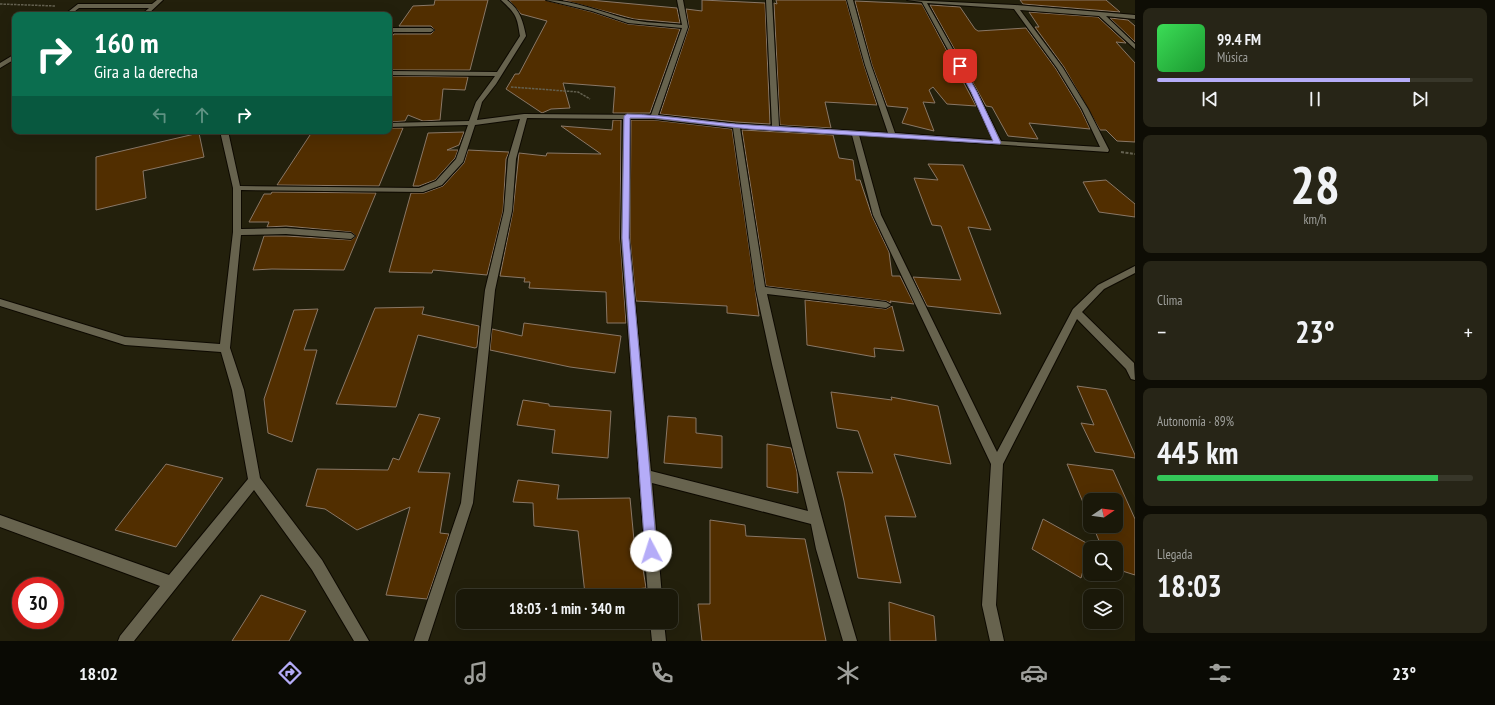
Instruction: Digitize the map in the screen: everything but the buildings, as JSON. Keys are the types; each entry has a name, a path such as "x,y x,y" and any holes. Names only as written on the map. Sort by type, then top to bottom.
{"street":[{"path":"147,12 160,0"},
{"path":"237,188 420,190 439,183 460,160 479,102 493,84 523,36 520,15 504,0"},
{"path":"550,0 628,20 685,27"},
{"path":"654,116 685,27 680,0"},
{"path":"770,0 776,129"},
{"path":"850,0 868,65 892,135"},
{"path":"910,0 1135,17"},
{"path":"923,0 974,92 998,143"},
{"path":"71,12 78,6 153,6"},
{"path":"392,126 472,123 524,116 654,116 736,126 1105,150 1085,108 1060,68 1014,7"},
{"path":"1100,14 1135,48"},
{"path":"392,30 431,30"},
{"path":"1,66 12,58"},
{"path":"392,73 498,74"},
{"path":"421,641 467,503 490,290 508,211 512,159 524,116"},
{"path":"627,116 626,238 654,589"},
{"path":"736,126 761,290 777,364 817,519 823,549 850,641"},
{"path":"855,133 877,215 997,464"},
{"path":"225,134 237,188 237,232 225,348 238,390 254,480 318,565 362,641"},
{"path":"237,232 286,231 351,236"},
{"path":"997,641 989,605 997,464 1076,312 1101,287 1135,269"},
{"path":"761,290 886,305"},
{"path":"0,302 125,341 225,348"},
{"path":"1076,312 1130,366 1135,376"},
{"path":"644,475 817,519"},
{"path":"125,641 254,480"},
{"path":"0,521 172,583"},
{"path":"658,629 659,641"}],"path":[{"path":"0,4 78,6"},
{"path":"493,84 532,90 578,92 616,115"}],"route":[{"path":"651,551 626,238 627,116 654,116 736,126 776,129 998,143 960,66"}]}
